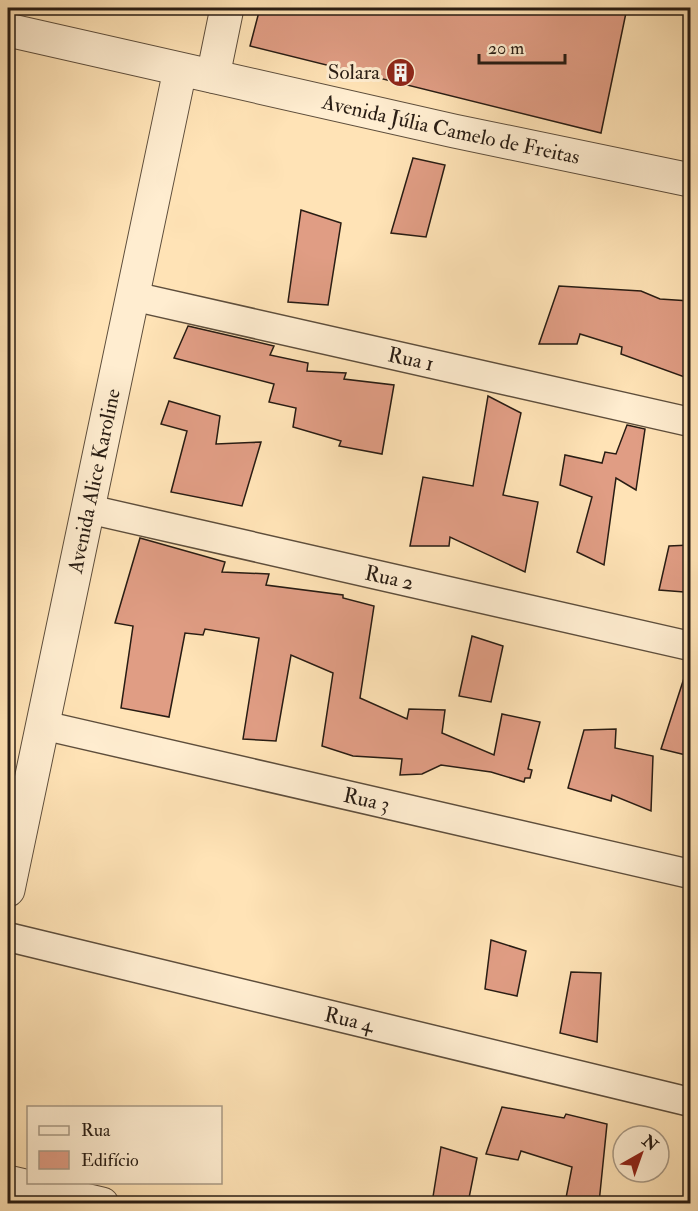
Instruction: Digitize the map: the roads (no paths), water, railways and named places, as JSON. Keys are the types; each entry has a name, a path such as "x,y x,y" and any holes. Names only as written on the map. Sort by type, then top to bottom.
{"street":[{"path":"213,76 227,8"},
{"name":"Avenida Júlia Camelo de Freitas","path":"8,30 454,131 690,180"},
{"name":"Avenida Alice Karoline","path":"8,890 180,70"},
{"name":"Rua 1","path":"132,296 690,422"},
{"name":"Rua 2","path":"88,509 690,646"},
{"name":"Rua 3","path":"42,725 690,874"},
{"name":"Rua 4","path":"8,937 690,1102"},
{"path":"8,1182 102,1203"}],"place":[{"name":"Solara","path":"401,72"}]}
